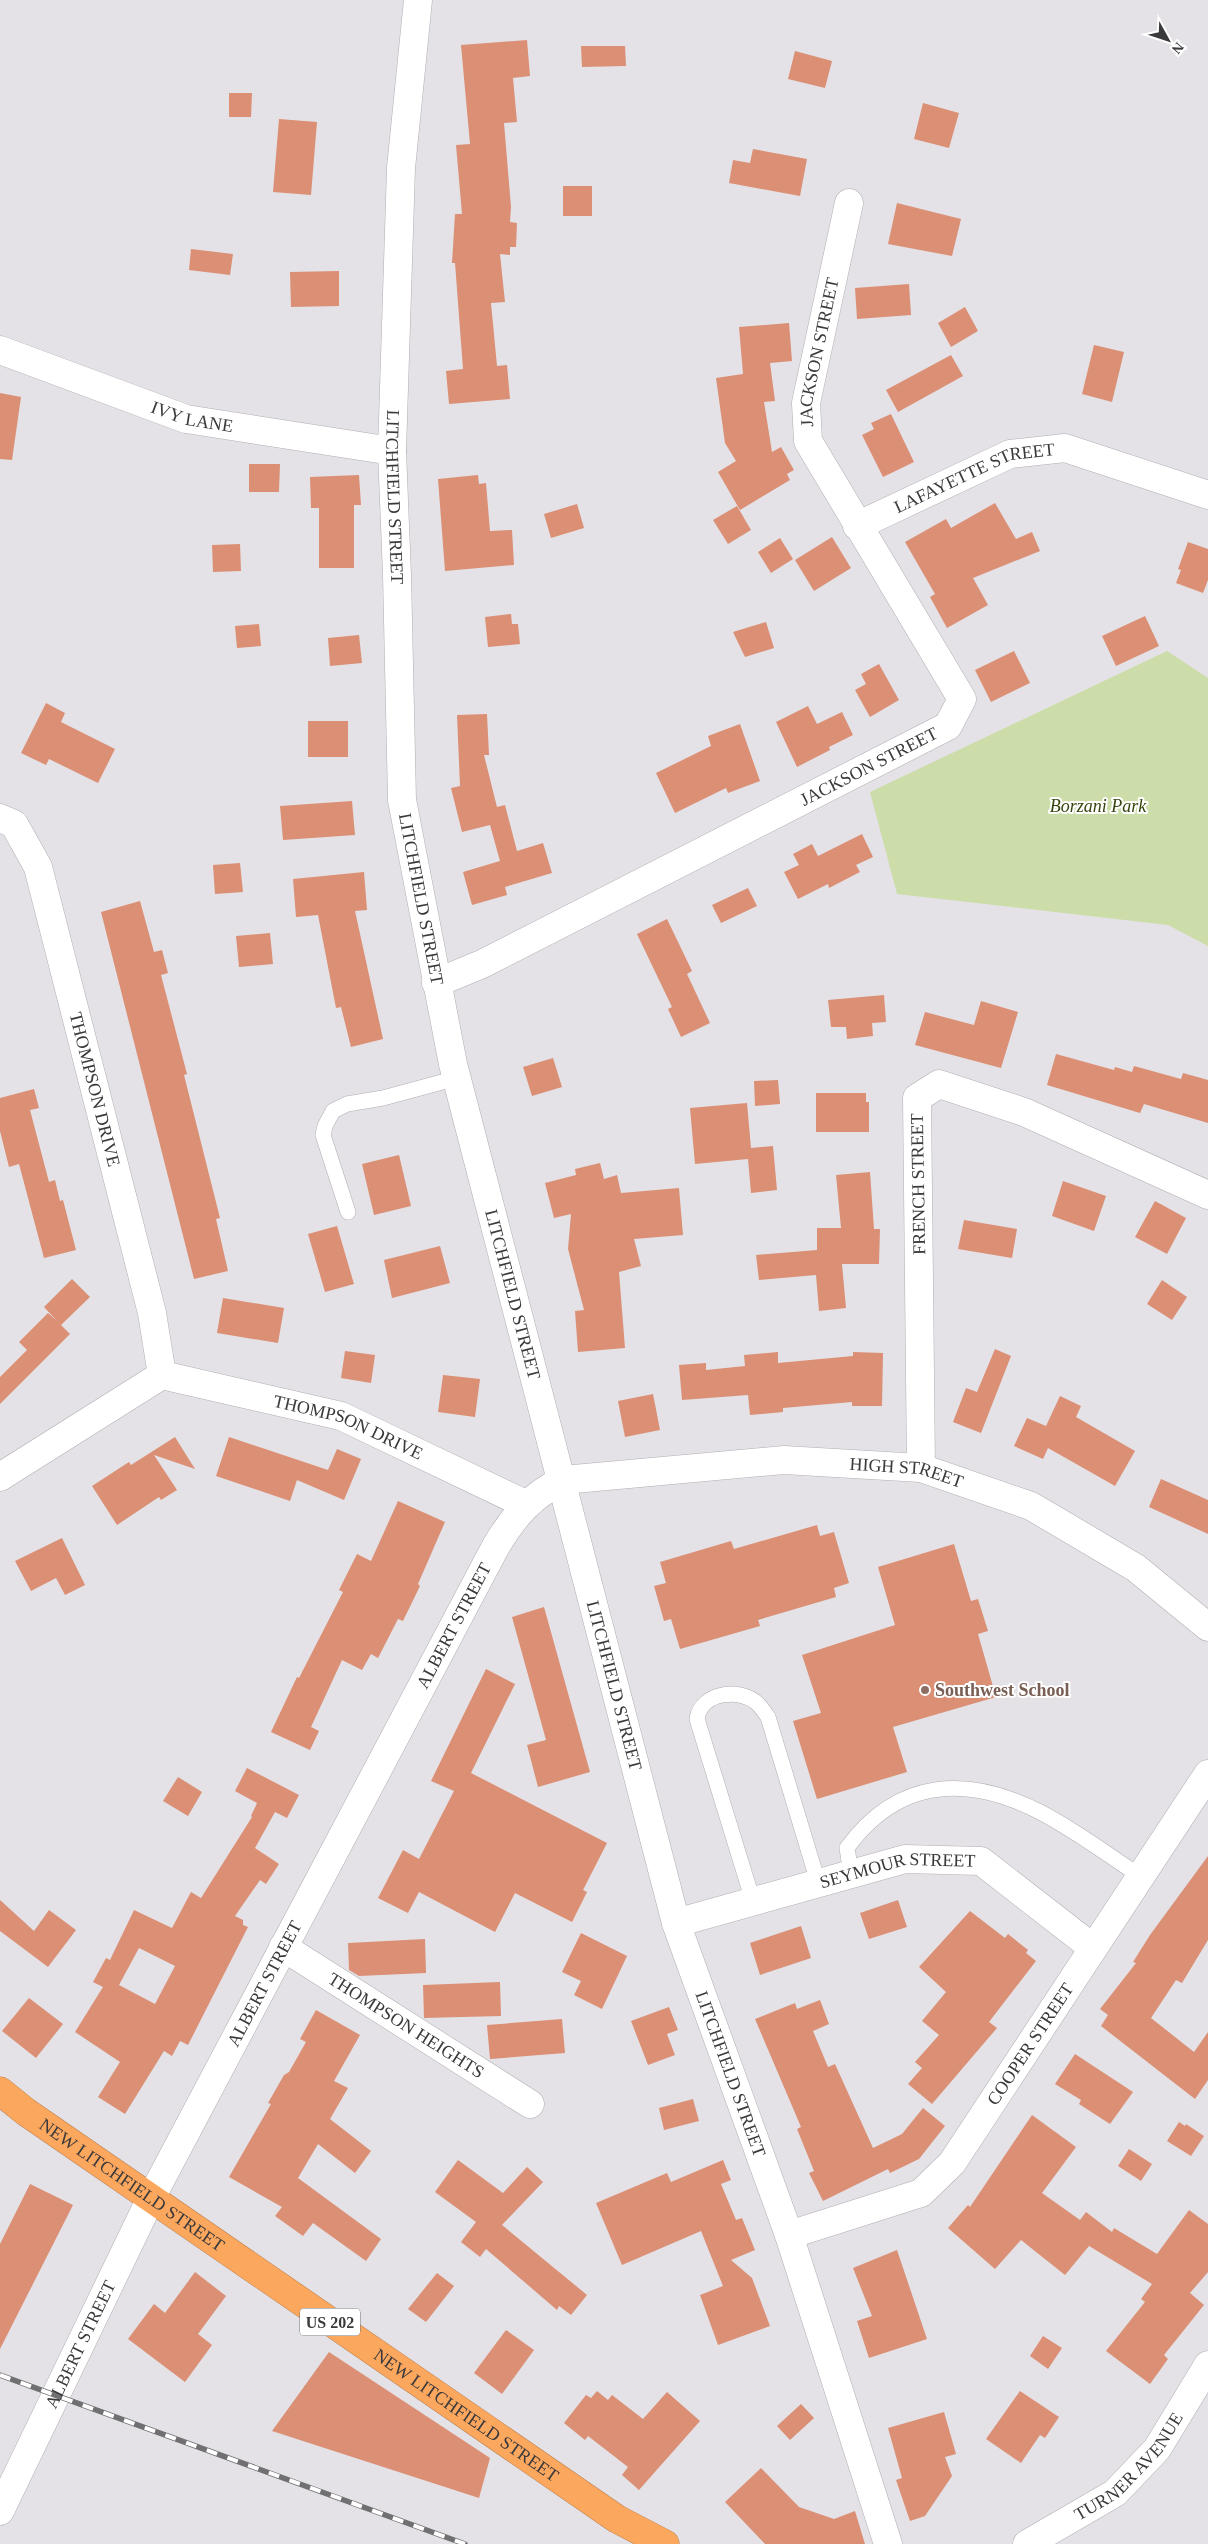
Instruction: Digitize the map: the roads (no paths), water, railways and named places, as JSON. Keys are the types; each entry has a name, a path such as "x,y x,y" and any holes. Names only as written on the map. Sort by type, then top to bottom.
{"highway":[{"name":"NEW LITCHFIELD STREET","path":"0,2091 26,2112 617,2519 666,2544"}],"street":[{"name":"LITCHFIELD STREET","path":"418,0 401,168 392,451 402,800 436,983 457,1078 563,1480 676,1922 789,2235 888,2544"},
{"name":"JACKSON STREET","path":"436,983 482,964 948,726 962,699 808,442 806,404 849,203"},
{"name":"IVY LANE","path":"0,350 186,420 392,451"},
{"name":"LAFAYETTE STREET","path":"857,526 1010,454 1065,448 1208,495"},
{"name":"THOMPSON DRIVE","path":"0,818 14,824 38,867 152,1313 162,1375 341,1416 525,1504"},
{"name":"FRENCH STREET","path":"921,1468 918,1098 939,1084 1024,1112 1208,1195"},
{"path":"0,1477 162,1375"},
{"name":"HIGH STREET","path":"563,1480 784,1460 921,1468 1031,1506 1136,1568 1208,1627"},
{"name":"ALBERT STREET","path":"0,2511 151,2198 496,1546 512,1520 525,1504 544,1490 563,1480"},
{"name":"COOPER STREET","path":"789,2235 921,2193 952,2163 1208,1774"},
{"name":"SEYMOUR STREET","path":"676,1922 905,1859 982,1861 1093,1948"},
{"name":"THOMPSON HEIGHTS","path":"283,1947 530,2104"},
{"name":"TURNER AVENUE","path":"1027,2544 1115,2493 1157,2449 1205,2377"}],"lane":[{"path":"348,1212 323,1135 333,1110 347,1104 383,1098 457,1078"},
{"path":"753,1901 697,1719 699,1710 705,1703 720,1695 739,1694 758,1703 768,1717 818,1882"},
{"path":"852,1873 847,1848 859,1832 890,1805 940,1787 985,1793 1018,1802 1042,1813 1140,1876"}],"railway":[{"path":"0,2375 465,2544"}],"place":[{"name":"Southwest School","path":"925,1690"}],"park label":[{"name":"Borzani Park","path":"1098,806"}]}
